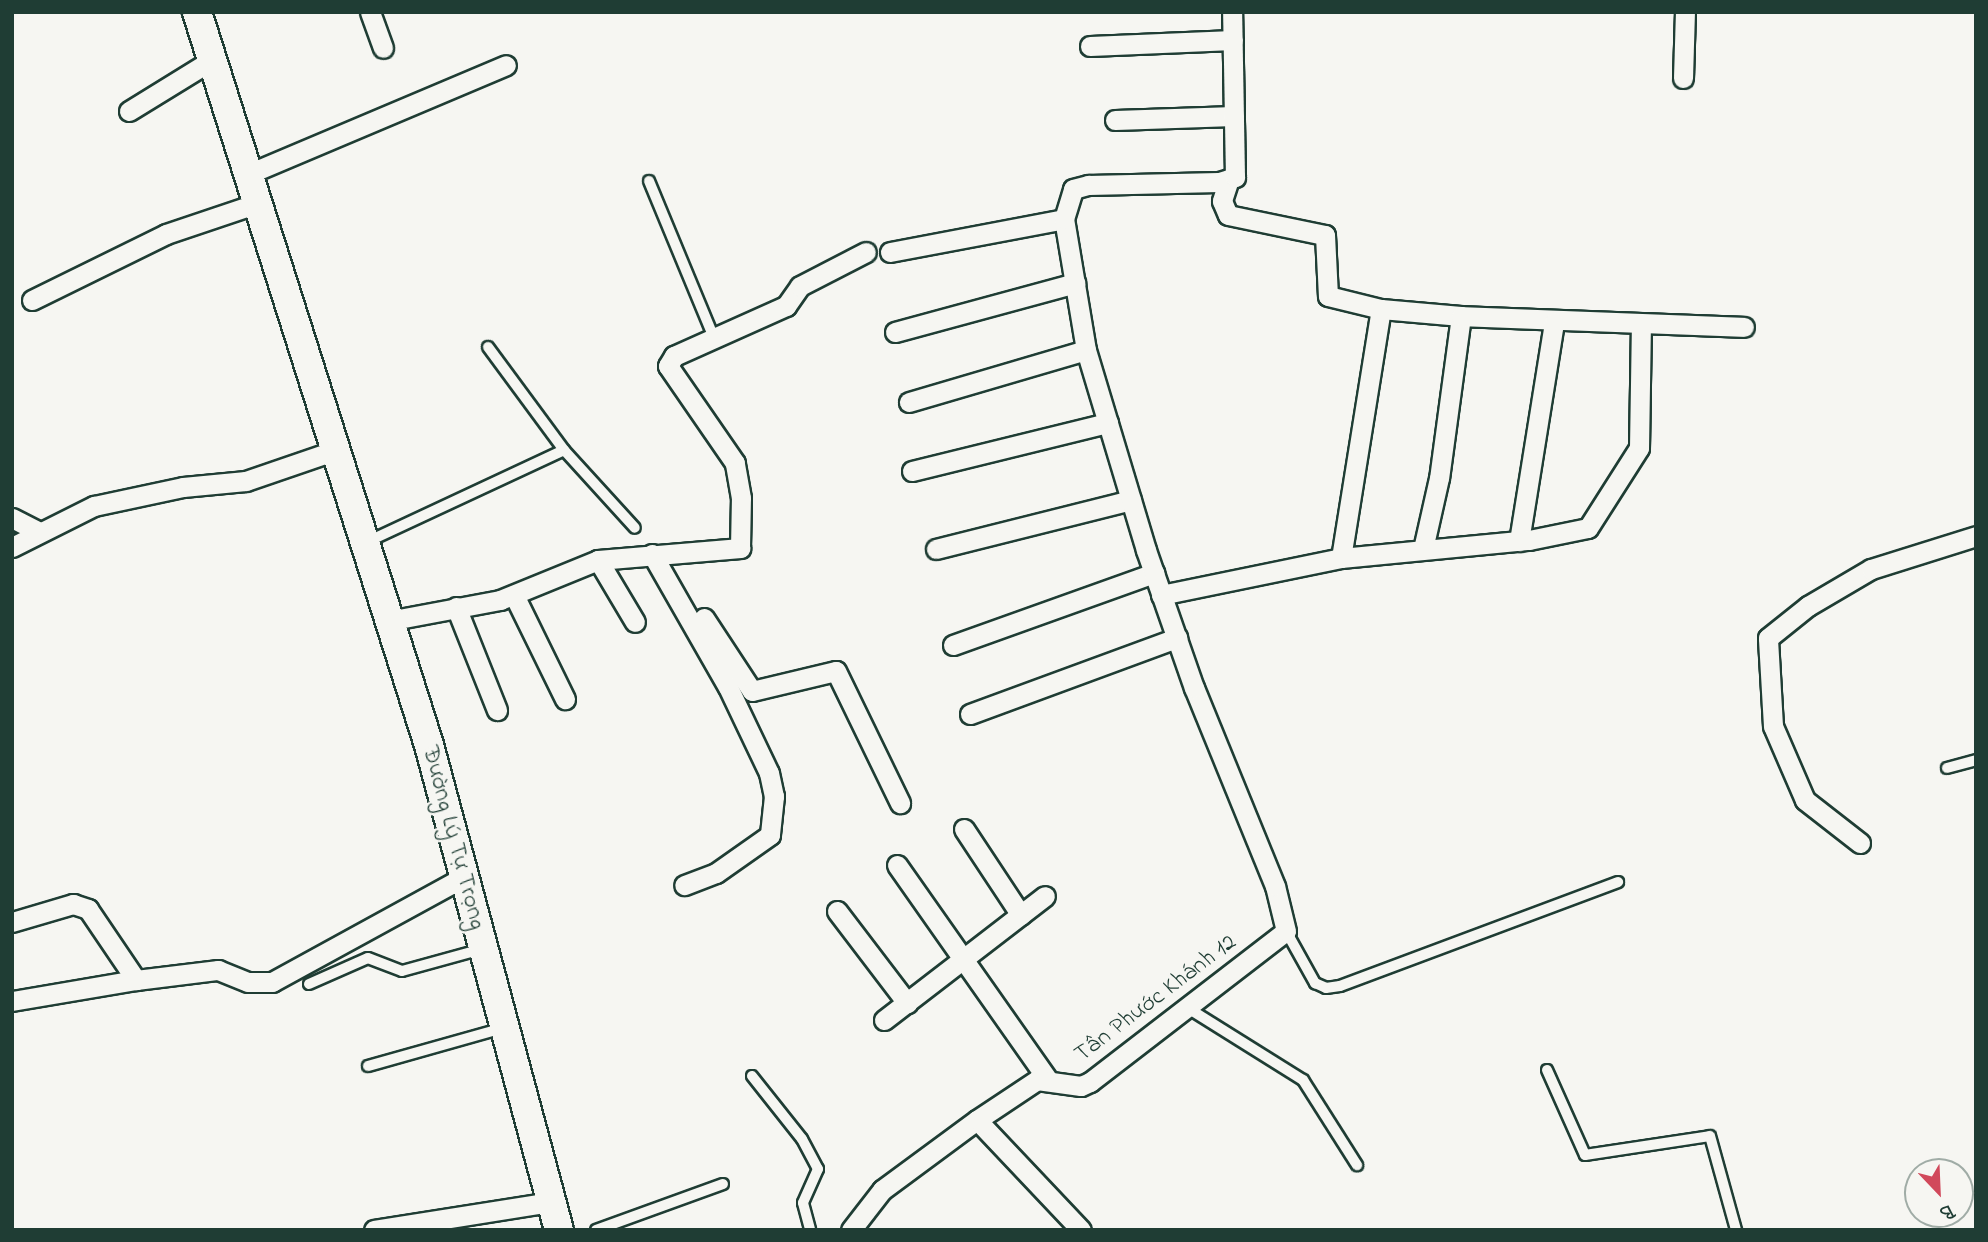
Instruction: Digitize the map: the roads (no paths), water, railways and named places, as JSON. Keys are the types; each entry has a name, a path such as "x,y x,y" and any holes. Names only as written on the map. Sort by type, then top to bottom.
{"main road":[{"name":"Đường Lý Tự Trọng","path":"197,12 333,451 365,543 466,876 482,949 559,1230"}],"street":[{"path":"370,12 383,47"},
{"path":"1233,12 1235,169 1222,201 1228,215 1325,235 1328,296 1381,309 1554,323 1744,327"},
{"path":"1683,78 1685,12"},
{"path":"1090,46 1233,40"},
{"path":"129,111 212,60"},
{"path":"246,175 506,65"},
{"path":"1115,120 1234,116"},
{"path":"1229,179 1088,185 1073,189 1064,219 1086,350 1154,573 1275,886 1286,931"},
{"path":"32,300 166,234 255,204"},
{"path":"890,252 1064,219"},
{"path":"388,621 514,595 598,560 659,554 708,554 740,548 741,498 736,463 668,366 674,356 786,306 800,286 866,252"},
{"path":"895,332 1075,283"},
{"path":"1341,558 1381,309"},
{"path":"1423,549 1439,478 1461,316"},
{"path":"1519,541 1554,323"},
{"path":"1161,595 1341,558 1519,541 1588,528 1629,470 1639,448 1641,326"},
{"path":"909,402 1086,350"},
{"path":"912,471 1108,424"},
{"path":"12,547 37,531 94,506 183,486 246,481 333,451"},
{"path":"936,549 1131,499"},
{"path":"12,517 37,531"},
{"path":"1860,843 1805,800 1773,726 1768,638 1808,606 1871,569 1976,536"},
{"path":"659,554 752,691 836,671 900,803"},
{"path":"659,554 769,773 774,796 771,835 716,873 684,885"},
{"path":"598,560 635,622"},
{"path":"953,645 1154,573"},
{"path":"514,595 565,699"},
{"path":"456,607 497,710"},
{"path":"970,714 1177,638"},
{"path":"964,829 1021,915"},
{"path":"897,865 965,958 1048,1080"},
{"path":"12,1001 136,980 218,970 248,982 272,982 466,876"},
{"path":"884,1020 1045,896"},
{"path":"12,922 73,905 88,909 136,980"},
{"path":"837,911 906,1003"},
{"name":"Tân Phước Khánh 12","path":"1048,1080 1081,1086 1090,1082 1286,931"},
{"path":"851,1230 882,1190 977,1120 1037,1080 1048,1080"},
{"path":"977,1120 1081,1230"},
{"path":"373,1230 550,1202"}],"lane":[{"path":"649,181 714,338"},
{"path":"488,347 564,450 635,528"},
{"path":"365,543 564,450"},
{"path":"1947,768 1976,760"},
{"path":"1286,931 1315,983 1326,988 1618,883"},
{"path":"309,984 368,958 402,971 482,949"},
{"path":"1186,1007 1303,1080 1357,1165"},
{"path":"368,1066 503,1028"},
{"path":"1547,1070 1585,1155 1710,1136 1736,1230"},
{"path":"752,1076 802,1139 818,1169 803,1203 810,1230"},
{"path":"596,1230 723,1184"}]}
